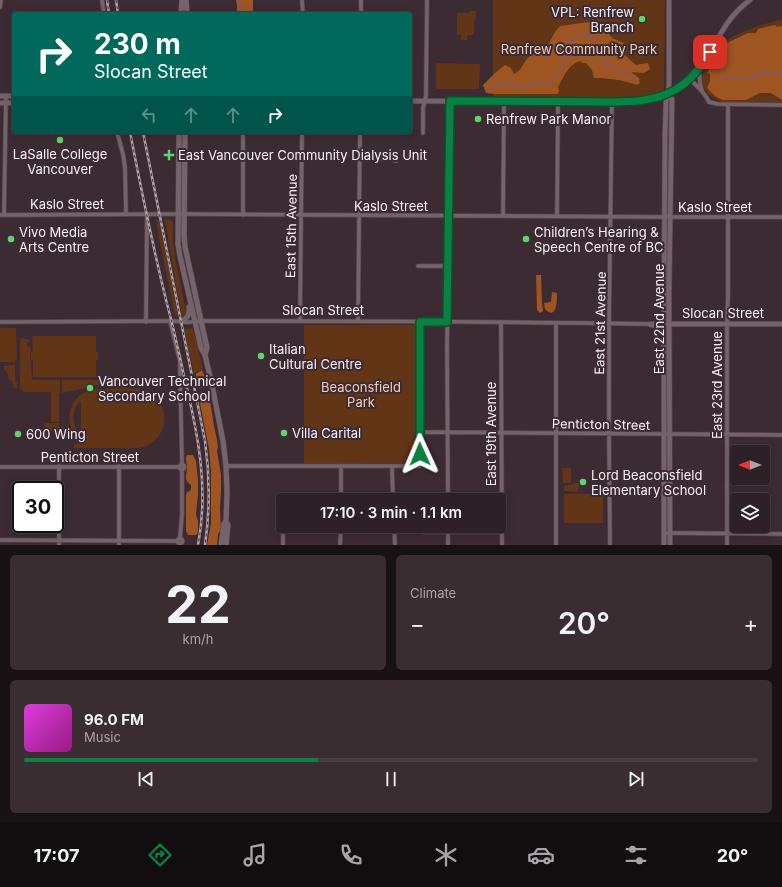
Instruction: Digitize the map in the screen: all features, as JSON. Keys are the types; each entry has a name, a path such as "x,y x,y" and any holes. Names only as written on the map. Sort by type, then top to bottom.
{"main road":[{"path":"181,12 182,0"},
{"path":"186,0 187,12"},
{"path":"179,134 178,244 201,348 205,355 212,385 223,441 226,466 226,521 228,525 226,545"},
{"path":"185,134 184,236 186,255 207,348 205,355"},
{"path":"183,321 189,314 188,294"},
{"path":"221,545 224,524 226,521"}],"street":[{"path":"0,7 1,0"},
{"path":"102,0 104,12"},
{"path":"302,0 303,12"},
{"path":"361,0 361,12"},
{"path":"423,133 423,109 426,94 427,0"},
{"name":"East 22nd Avenue","path":"667,324 664,218 669,0"},
{"path":"412,101 642,101 661,97 678,89 699,70 730,19 740,7 750,0"},
{"path":"699,70 702,91"},
{"path":"690,79 698,89 702,91 709,102 718,104 782,105"},
{"name":"East 22nd Avenue","path":"668,94 672,99 666,434 667,533 670,545"},
{"path":"0,96 12,96"},
{"path":"2,215 6,96"},
{"path":"448,493 447,322 450,101"},
{"path":"503,216 504,101"},
{"path":"557,216 558,101"},
{"name":"East 21st Avenue","path":"610,545 609,323 612,101"},
{"path":"0,103 12,103"},
{"name":"East 23rd Avenue","path":"727,545 728,104"},
{"path":"118,134 126,168 126,214"},
{"path":"242,215 243,134"},
{"name":"East 15th Avenue","path":"300,321 302,134"},
{"path":"358,322 360,134"},
{"path":"360,159 396,161"},
{"path":"146,322 147,214"},
{"name":"Kaslo Street","path":"2,215 184,214 664,218 728,216 782,217"},
{"path":"418,266 448,266"},
{"name":"Slocan Street","path":"0,322 183,321 186,323 191,323 195,321 300,321 782,324"},
{"path":"0,540 59,543 179,542 182,514 180,361 170,322"},
{"path":"226,466 420,466 420,322"},
{"name":"East 19th Avenue","path":"501,322 502,493"},
{"path":"556,323 556,545"},
{"name":"Penticton Street","path":"419,432 782,435"},
{"path":"59,466 59,543"},
{"path":"119,466 119,543"},
{"path":"341,466 341,493"},
{"path":"392,466 393,493"},
{"name":"Penticton Street","path":"0,467 181,467"},
{"path":"283,533 283,545"},
{"path":"340,545 341,533"},
{"path":"394,533 395,545"},
{"path":"448,533 448,545"},
{"name":"East 19th Avenue","path":"502,533 502,545"},
{"path":"667,533 782,534"},
{"name":"East 22nd Avenue","path":"664,545 667,533"}],"green space":[{"path":"236,0 253,0 253,12 237,12"},
{"name":"Renfrew Community Park","path":"493,0 665,0 664,90 654,95 633,97 493,97"},
{"path":"469,11 476,11 474,35 467,35 467,40 461,40 461,35 457,35 457,14 469,13"},
{"path":"782,19 782,103 721,102 708,94 702,85 701,77 722,41 730,39 752,28"},
{"path":"589,22 602,24 612,38 624,43 620,51 636,65 648,63 650,69 644,73 631,72 639,78 640,83 637,85 606,78 594,78 592,70 586,63 582,63 581,61 577,62 567,71 558,87 559,92 557,94 486,93 483,85 494,74 505,65 511,68 514,74 517,72 531,55 547,47 560,26"},
{"path":"775,25 777,27 782,26 782,100 771,93 760,93 746,100 723,100 716,97 707,88 710,81 710,74 707,73 725,44 748,33 756,33 758,29"},
{"path":"436,63 480,64 479,89 436,89"},
{"path":"669,102 667,211 667,122"},
{"path":"156,220 159,220 178,315 175,316 163,258"},
{"path":"165,220 171,220 173,222 175,258 186,311 186,315 182,316 175,280"},
{"path":"536,275 541,275 543,311 540,313 537,310"},
{"path":"552,292 557,293 557,300 556,308 552,313 545,309 544,303 551,302"},
{"name":"Beaconsfield Park","path":"304,325 417,325 418,463 304,464"},
{"path":"0,328 16,328 17,358 15,362 0,362"},
{"path":"184,328 192,328 194,332 203,369 194,374"},
{"path":"32,336 96,336 96,351 98,352 98,360 96,360 96,377 33,377 33,361 31,360 31,352 33,352"},
{"path":"20,338 28,339 30,342 27,342 27,346 31,347 32,380 60,380 59,422 51,422 51,392 24,392 20,388"},
{"path":"15,365 15,381 17,383 17,388 14,388 12,381 8,379 8,373 4,370 4,366"},
{"path":"202,370 208,383 208,387 198,388 196,383 196,374"},
{"path":"98,378 115,381 62,393 62,380 97,380"},
{"path":"123,388 142,389 147,391 155,396 160,402 163,410 163,426 160,434 148,445 140,448 74,448 74,444 82,443 75,436 71,427 69,419 70,410 74,402 88,391","holes":["81,401 81,436 74,423 75,408"]},
{"path":"203,394 208,396 210,401 221,475 221,530 218,534 217,545 207,545 211,523 211,471 209,449 200,403 200,397"},
{"path":"44,423 59,423 59,431 44,431"},
{"path":"665,440 667,440 667,527 666,527"},
{"path":"187,455 193,455 196,461 198,494 196,514 198,521 198,532 196,535 188,535 186,531 186,495 191,488 191,485 186,479"},
{"path":"562,468 571,468 571,483 563,483"},
{"path":"573,483 579,483 577,492 564,491 564,487 566,485 571,485"},
{"path":"564,494 603,494 603,523 564,523"}],"waterway":[{"path":"239,0 242,12"},
{"path":"488,89 501,83 507,83 523,88 536,82 546,83 552,81 555,79 565,62 564,48 566,43 572,41 577,35 584,34 591,36 594,42 602,50 602,56 609,67 620,70 637,81"},
{"path":"721,80 739,77 747,79 754,78 757,73 782,72"}],"railway":[{"path":"107,0 109,12"},
{"path":"116,0 118,12"},
{"path":"130,134 152,240 190,400 198,441 202,482 201,524 198,545"},
{"path":"143,134 205,441 209,493 205,545"}],"place":[{"name":"VPL: Renfrew Branch","path":"642,19"},
{"name":"Renfrew Park Manor","path":"478,119"},
{"name":"LaSalle College Vancouver","path":"60,140"},
{"name":"East Vancouver Community Dialysis Unit","path":"169,155"},
{"name":"Vivo Media Arts Centre","path":"11,239"},
{"name":"Children’s Hearing & Speech Centre of BC","path":"526,239"},
{"name":"Italian Cultural Centre","path":"261,356"},
{"name":"Vancouver Technical Secondary School","path":"90,388"},
{"name":"Villa Carital","path":"284,433"},
{"name":"600 Wing","path":"18,434"},
{"name":"Lord Beaconsfield Elementary School","path":"583,482"}],"route":[{"path":"420,454 420,322 447,322 450,101 616,102 650,100 668,94 684,85 699,70 710,52"}]}
